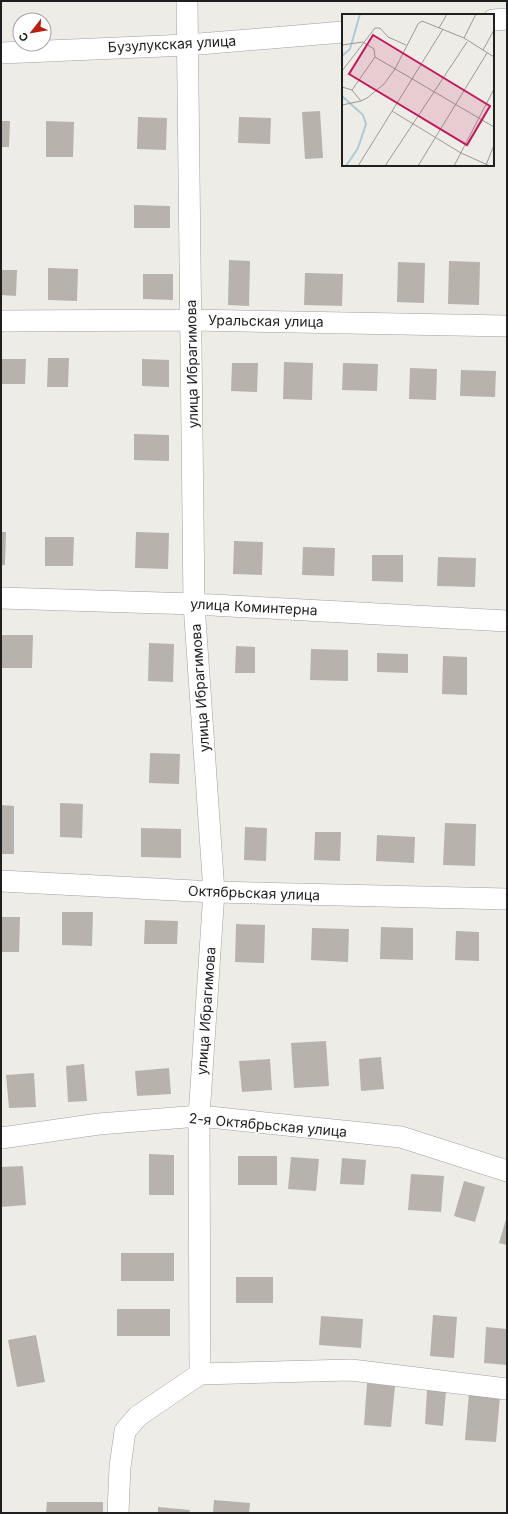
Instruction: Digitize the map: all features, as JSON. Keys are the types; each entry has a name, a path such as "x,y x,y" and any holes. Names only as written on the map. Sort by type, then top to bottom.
{"street":[{"name":"улица Ибрагимова","path":"187,1 192,320 194,604 214,892 199,1116 200,1374"},
{"path":"494,20 507,19"},
{"name":"Бузулукская улица","path":"1,53 187,45 342,32"},
{"name":"Уральская улица","path":"1,321 192,320 507,326"},
{"name":"улица Коминтерна","path":"1,598 194,604 507,621"},
{"name":"Октябрьская улица","path":"1,881 214,892 507,899"},
{"name":"2-я Октябрьская улица","path":"1,1138 99,1124 199,1116 401,1137 507,1171"},
{"path":"118,1513 120,1466 125,1431 138,1416 200,1374 351,1370 507,1389"}],"building":[{"path":"320,111 323,158 305,159 302,112"},
{"path":"138,117 167,118 166,150 137,149"},
{"path":"239,117 271,118 270,144 238,143"},
{"path":"1,121 10,121 9,147 1,147"},
{"path":"46,121 74,122 73,157 46,157"},
{"path":"134,205 170,206 170,228 134,228"},
{"path":"229,260 250,261 249,306 228,305"},
{"path":"449,261 480,262 479,305 448,304"},
{"path":"398,262 425,263 424,303 397,302"},
{"path":"48,268 78,269 77,301 48,300"},
{"path":"1,270 17,270 16,296 1,295"},
{"path":"305,273 343,274 342,306 304,305"},
{"path":"143,274 173,274 173,300 143,299"},
{"path":"48,358 69,358 68,387 47,387"},
{"path":"1,359 26,359 25,384 1,384"},
{"path":"142,359 169,360 169,387 142,386"},
{"path":"284,362 313,363 312,400 283,399"},
{"path":"232,363 258,363 257,392 231,391"},
{"path":"343,363 378,364 377,391 342,390"},
{"path":"410,368 437,369 436,400 409,399"},
{"path":"461,370 496,371 495,397 460,396"},
{"path":"134,434 169,435 169,461 134,460"},
{"path":"1,532 6,532 5,565 1,565"},
{"path":"136,532 169,533 168,569 135,568"},
{"path":"45,537 74,537 73,566 45,566"},
{"path":"234,541 263,542 262,575 233,574"},
{"path":"303,547 335,548 334,576 302,575"},
{"path":"372,555 403,555 403,582 372,581"},
{"path":"438,557 476,558 475,587 437,586"},
{"path":"1,635 33,635 32,668 1,668"},
{"path":"149,643 174,644 173,682 148,681"},
{"path":"236,646 255,647 255,673 235,673"},
{"path":"311,649 348,650 348,681 310,680"},
{"path":"377,653 408,654 408,673 377,672"},
{"path":"443,656 467,657 467,695 442,694"},
{"path":"150,753 180,754 179,784 149,783"},
{"path":"60,803 83,804 82,838 60,837"},
{"path":"1,805 14,806 14,854 1,854"},
{"path":"445,823 476,824 475,866 443,865"},
{"path":"245,827 267,828 266,861 244,860"},
{"path":"141,828 181,829 181,858 141,857"},
{"path":"315,832 341,832 340,861 314,860"},
{"path":"377,835 415,837 414,863 376,861"},
{"path":"62,912 93,912 92,946 62,945"},
{"path":"1,917 20,917 19,952 1,952"},
{"path":"145,920 178,921 177,944 144,944"},
{"path":"236,924 265,925 264,963 235,962"},
{"path":"381,927 413,928 413,960 380,959"},
{"path":"312,928 349,929 348,962 311,960"},
{"path":"456,931 479,932 479,961 455,960"},
{"path":"326,1041 329,1086 294,1088 291,1043"},
{"path":"381,1057 384,1089 361,1091 359,1059"},
{"path":"270,1059 272,1090 242,1092 239,1061"},
{"path":"84,1064 87,1101 68,1102 66,1066"},
{"path":"169,1068 171,1094 137,1096 135,1071"},
{"path":"34,1073 36,1107 9,1108 6,1075"},
{"path":"149,1154 174,1155 174,1195 149,1195"},
{"path":"238,1156 277,1156 277,1185 238,1185"},
{"path":"291,1157 319,1159 316,1191 288,1189"},
{"path":"342,1158 366,1160 364,1185 340,1184"},
{"path":"23,1166 26,1205 1,1207 1,1167"},
{"path":"411,1174 444,1176 441,1212 408,1210"},
{"path":"464,1181 485,1187 475,1222 454,1216"},
{"path":"507,1216 507,1245 499,1243"},
{"path":"121,1253 174,1253 174,1281 121,1281"},
{"path":"236,1277 273,1277 273,1303 236,1303"},
{"path":"117,1309 170,1309 170,1336 117,1336"},
{"path":"433,1315 457,1317 454,1358 430,1356"},
{"path":"321,1316 363,1319 361,1348 319,1345"},
{"path":"486,1327 507,1329 507,1365 484,1363"},
{"path":"36,1335 45,1382 17,1387 8,1340"},
{"path":"367,1383 395,1386 391,1427 364,1425"},
{"path":"427,1390 446,1391 443,1426 425,1424"},
{"path":"469,1393 500,1396 496,1442 465,1440"},
{"path":"214,1500 250,1503 249,1513 213,1513"},
{"path":"47,1502 103,1502 103,1513 46,1513"},
{"path":"158,1507 190,1510 189,1513 158,1513"}]}
